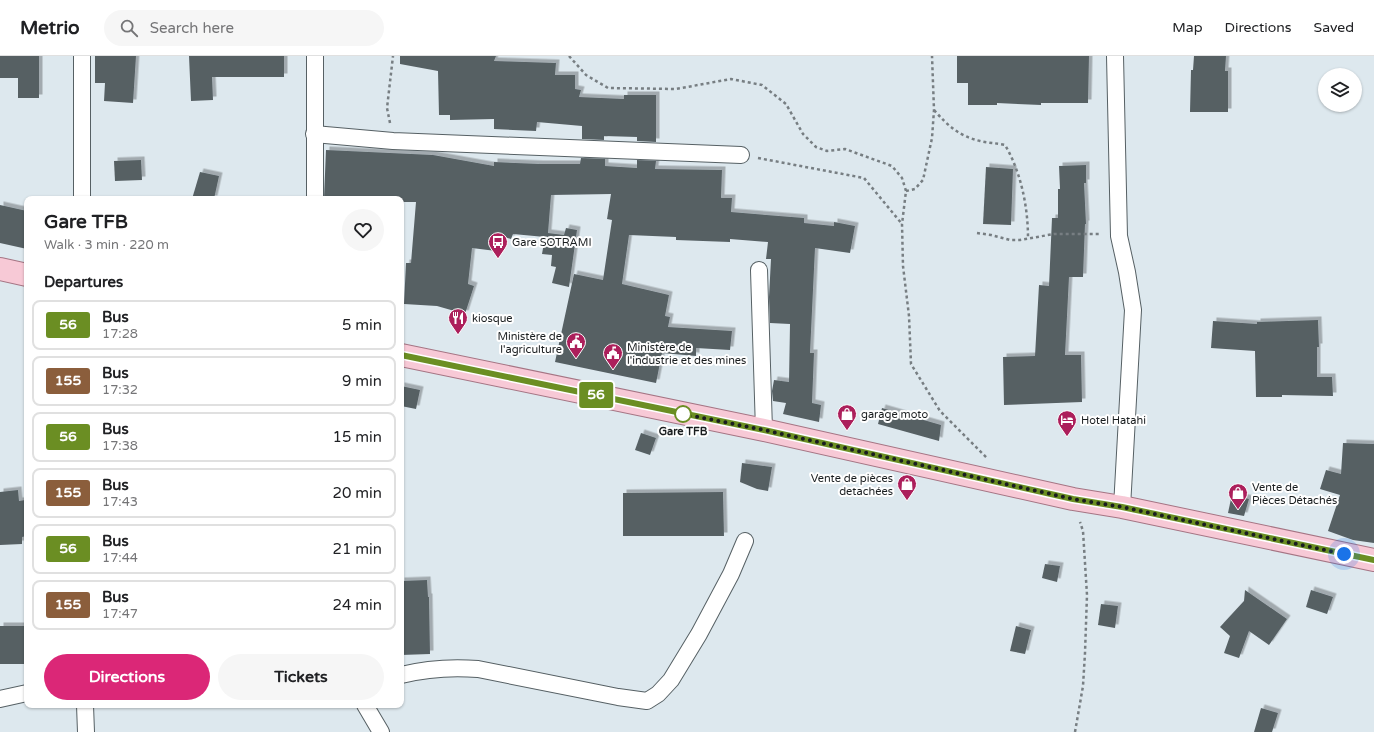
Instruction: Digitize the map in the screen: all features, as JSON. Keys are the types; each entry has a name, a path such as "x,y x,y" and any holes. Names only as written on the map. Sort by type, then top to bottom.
{"main road":[{"path":"0,269 24,274"},
{"path":"404,356 764,430 1073,499 1122,507 1374,560"}],"street":[{"path":"82,56 82,196"},
{"path":"315,56 315,196"},
{"path":"1115,56 1118,236 1127,272 1133,310 1122,507"},
{"path":"314,134 393,141 741,155"},
{"path":"759,270 764,430"},
{"path":"404,673 460,668 478,669 618,697 646,701 658,694 671,680 699,634 731,574 746,542"},
{"path":"0,699 24,694"},
{"path":"85,708 86,732"},
{"path":"367,708 381,732"}],"path":[{"path":"393,56 387,108 393,141"},
{"path":"569,56 586,75 608,88 676,89 731,79 762,85 786,104 802,134 816,147 827,150 845,149 892,166 902,178 906,191 902,224 903,266 909,316 911,364 940,411 985,455 1007,485"},
{"path":"906,191 915,189 923,180 932,138 934,110 932,56"},
{"path":"934,110 955,132 980,141 997,143 1005,146 1009,152 1019,178 1027,221 1028,238"},
{"path":"741,155 864,178 902,224"},
{"path":"977,233 1010,240 1066,234 1118,236"},
{"path":"1073,499 1083,531 1087,595 1083,686 1075,732"}],"building":[{"path":"0,56 39,56 39,98 18,98 18,78 0,78"},
{"path":"95,56 136,56 133,103 104,101 105,83 95,83"},
{"path":"189,56 284,56 284,77 212,77 213,100 191,101"},
{"path":"400,56 496,56 494,61 556,63 555,75 575,75 575,89 581,90 579,97 624,99 624,95 656,95 656,142 637,141 637,137 604,136 604,140 582,139 582,126 537,122 536,131 513,130 494,129 494,119 450,120 450,115 439,115 438,71 400,64"},
{"path":"957,56 1089,56 1088,103 1041,103 1041,105 997,103 997,105 968,105 968,83 957,83"},
{"path":"1194,56 1226,56 1225,71 1228,71 1228,112 1190,112 1191,70 1193,70"},
{"path":"326,150 433,155 494,166 494,162 580,164 581,158 605,159 605,166 637,168 637,160 656,161 655,169 722,170 721,198 732,198 731,212 804,218 804,223 834,226 834,222 855,226 850,253 815,248 810,353 814,353 812,403 821,405 819,422 783,414 786,403 773,401 772,391 774,380 789,382 790,324 770,323 769,297 771,259 766,259 768,242 730,239 730,242 676,240 676,237 629,235 622,284 669,295 665,316 670,317 668,327 732,331 730,350 696,348 696,356 662,353 656,383 555,362 574,274 603,280 612,220 607,219 611,194 551,195 548,233 564,235 566,228 577,230 569,287 552,283 556,267 551,266 552,255 542,254 545,237 513,234 511,239 498,235 496,251 472,248 468,284 474,286 465,314 437,306 404,304 406,263 411,263 416,202 404,202 404,196 324,196"},
{"path":"141,160 142,180 115,181 114,161"},
{"path":"1086,165 1086,183 1084,183 1086,224 1083,277 1069,277 1065,355 1081,355 1082,402 1004,405 1003,357 1035,356 1039,285 1049,286 1052,218 1058,218 1058,189 1060,189 1059,166"},
{"path":"986,167 1013,169 1011,225 983,224"},
{"path":"200,172 219,176 215,196 193,196"},
{"path":"0,205 24,210 24,248 0,243"},
{"path":"1318,320 1319,347 1317,347 1317,377 1332,377 1333,396 1282,395 1282,397 1256,397 1255,351 1211,348 1213,321 1257,324 1257,322"},
{"path":"404,387 420,390 416,409 404,407"},
{"path":"882,408 941,425 939,441 878,424"},
{"path":"641,433 656,438 650,455 635,450"},
{"path":"1343,443 1374,444 1374,543 1353,540 1328,531 1340,495 1320,489 1326,470 1341,474"},
{"path":"742,463 772,467 768,491 757,489 740,482"},
{"path":"18,490 19,501 24,500 24,537 22,537 22,544 0,545 0,492"},
{"path":"723,492 724,536 623,536 623,493"},
{"path":"1232,494 1249,499 1244,516 1228,513"},
{"path":"1045,564 1060,566 1057,582 1042,578"},
{"path":"427,580 429,597 430,654 404,655 404,581"},
{"path":"1245,590 1287,619 1269,645 1249,631 1239,658 1224,653 1230,636 1220,627 1244,601"},
{"path":"1311,590 1333,597 1327,614 1306,607"},
{"path":"1101,604 1118,606 1115,628 1098,625"},
{"path":"0,626 24,626 24,664 0,664"},
{"path":"1016,626 1031,630 1025,654 1010,651"},
{"path":"1261,708 1278,713 1272,732 1254,732"}],"bus line":[{"name":"56","path":"404,356 764,430 1073,499 1122,507 1374,560"}],"place":[{"name":"Gare SOTRAMI","path":"498,259"},
{"name":"kiosque","path":"458,335"},
{"name":"Ministère de l'agriculture","path":"576,359"},
{"name":"Ministère de l'industrie et des mines","path":"613,370"},
{"name":"Gare TFB","path":"683,414"},
{"name":"garage moto","path":"847,431"},
{"name":"Hotel Hatahi","path":"1067,437"},
{"name":"Vente de pièces detachées","path":"907,501"},
{"name":"Vente de Pièces Détachés","path":"1238,510"}],"route":[{"path":"683,414 764,430 1073,499 1122,507 1344,554"}]}
